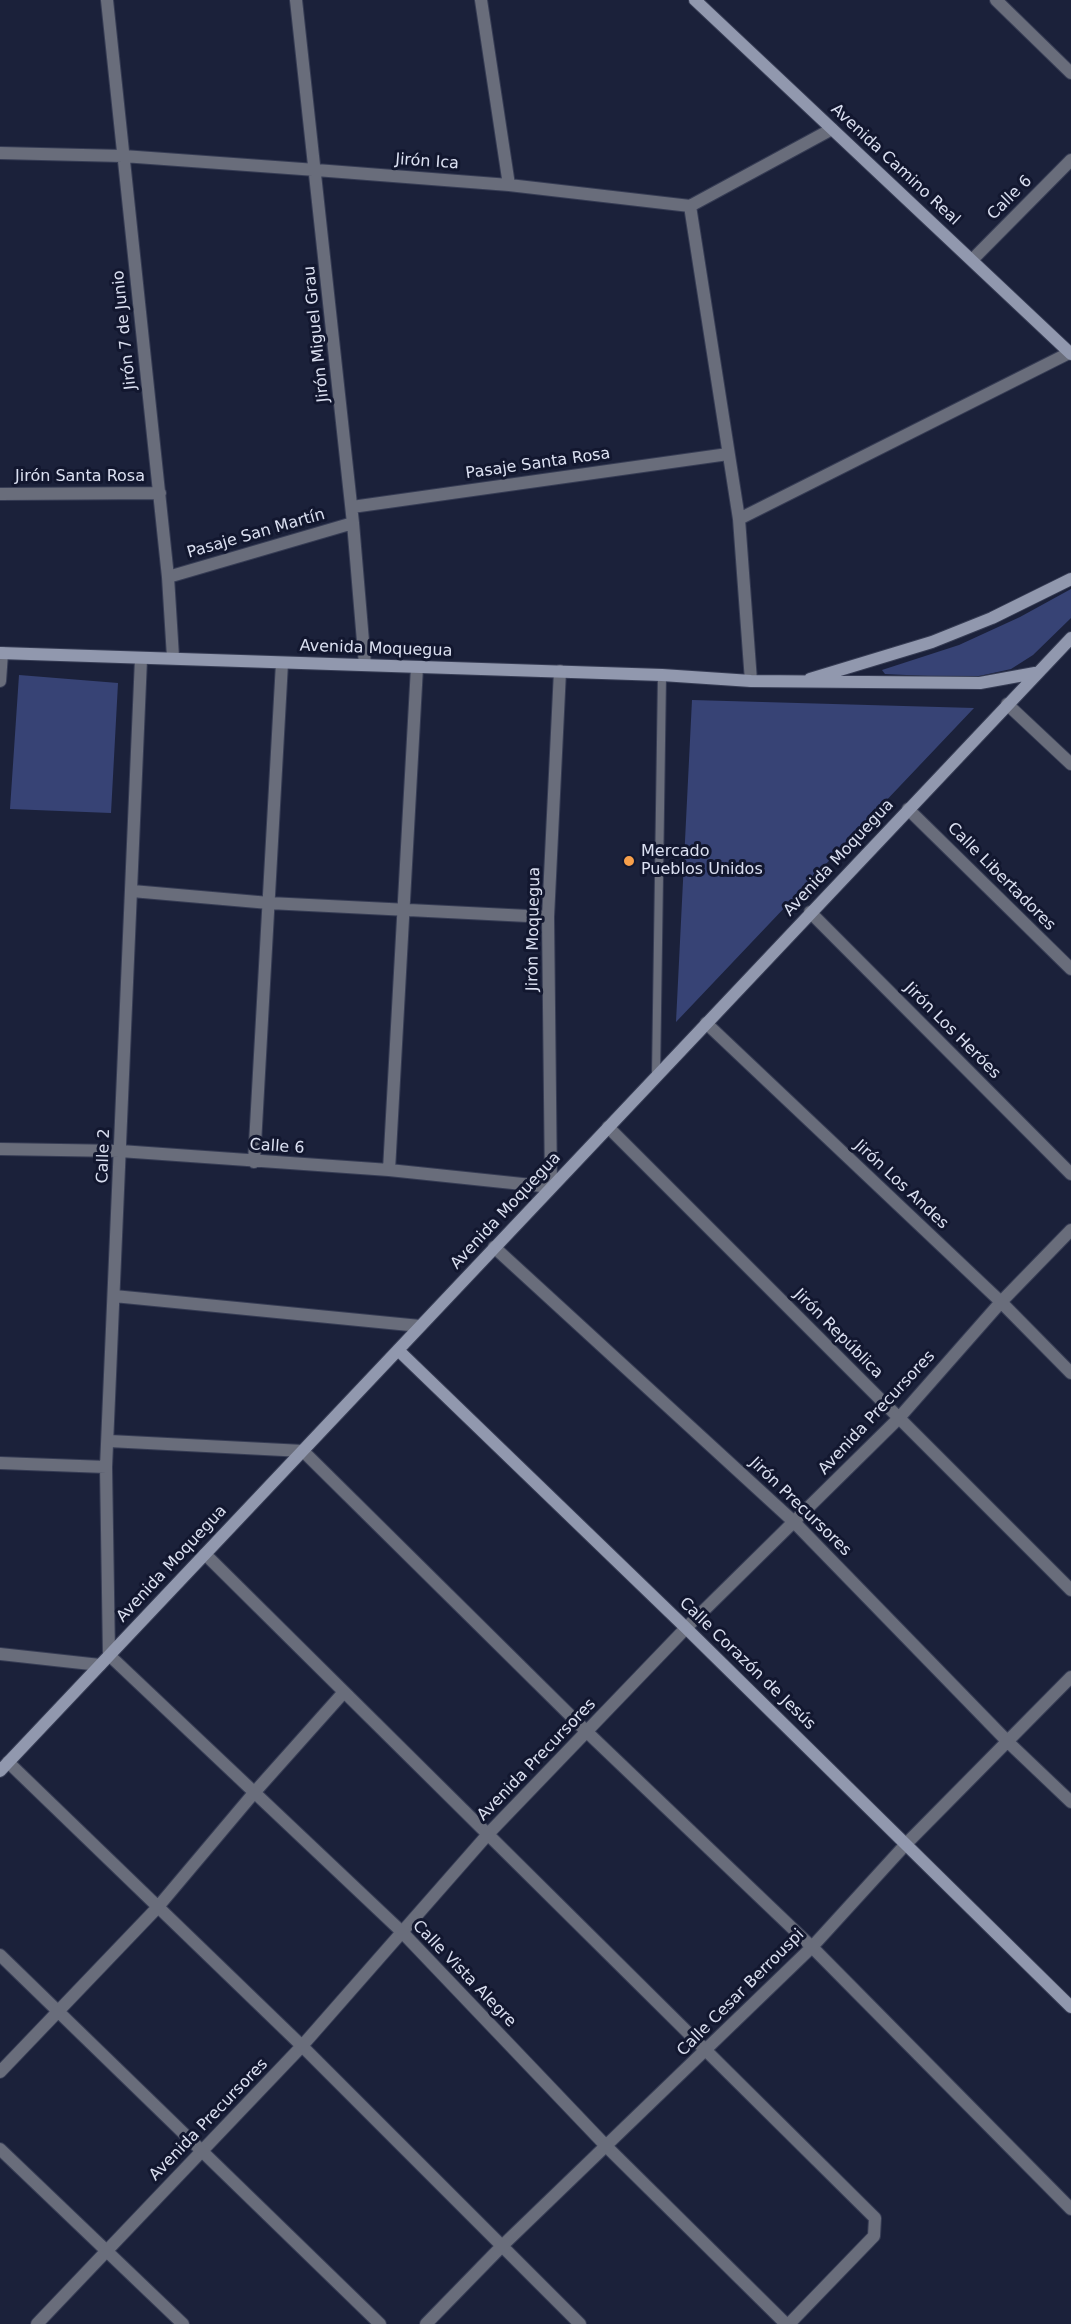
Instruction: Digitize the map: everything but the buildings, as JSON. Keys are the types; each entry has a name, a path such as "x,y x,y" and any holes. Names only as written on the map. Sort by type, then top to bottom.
{"street":[{"name":"Jirón 7 de Junio","path":"108,0 160,493 168,577 172,657"},
{"name":"Jirón Miguel Grau","path":"296,0 352,507 365,665"},
{"path":"481,0 508,185"},
{"path":"996,0 1071,73"},
{"name":"Avenida Camino Real","path":"703,2 832,129 1071,353"},
{"path":"751,681 739,519 690,206 832,129"},
{"name":"Jirón Ica","path":"0,153 123,156 316,170 508,185 690,206"},
{"name":"Calle 6","path":"973,260 1071,160"},
{"path":"739,519 1071,353"},
{"name":"Pasaje Santa Rosa","path":"352,507 728,454"},
{"name":"Jirón Santa Rosa","path":"0,494 160,493"},
{"name":"Pasaje San Martín","path":"168,577 353,522"},
{"name":"Avenida Moquegua","path":"751,681 808,680 932,642 1003,613 1071,579"},
{"name":"Avenida Moquegua","path":"4,1766 1071,638"},
{"path":"0,681 1,653"},
{"name":"Avenida Moquegua","path":"1,653 560,671 751,681 980,683 1035,674"},
{"name":"Calle 2","path":"109,1655 106,1467 109,1441 141,659"},
{"path":"254,1162 282,663"},
{"path":"389,1170 417,667"},
{"name":"Jirón Moquegua","path":"551,1187 548,918 560,671"},
{"path":"1007,704 1071,764"},
{"name":"Calle Libertadores","path":"908,809 1071,969"},
{"path":"132,891 269,903 548,918"},
{"name":"Jirón Los Heróes","path":"810,912 1071,1174"},
{"name":"Jirón Los Andes","path":"706,1023 1001,1302 1071,1373"},
{"name":"Jirón República","path":"608,1126 1071,1590"},
{"name":"Calle 6","path":"0,1149 120,1150 254,1162 389,1170 551,1187"},
{"name":"Avenida Precursores","path":"37,2324 302,2046 489,1833 686,1628 898,1419 1001,1302 1071,1230"},
{"name":"Jirón Precursores","path":"494,1247 795,1522 1008,1742 1071,1802"},
{"path":"114,1296 420,1326"},
{"name":"Calle Corazón de Jesús","path":"398,1350 686,1628 1070,2007"},
{"path":"109,1441 303,1450 587,1732 812,1947 1071,2209"},
{"path":"0,1463 106,1467"},
{"path":"205,1554 875,2218 874,2236 787,2324"},
{"path":"0,1654 100,1665"},
{"name":"Calle Vista Alegre","path":"109,1655 253,1794 402,1932 607,2147 787,2324"},
{"name":"Calle Cesar Berrouspi","path":"426,2324 502,2246 812,1947 906,1844 1071,1677"},
{"path":"0,2072 157,1908 253,1794 344,1692"},
{"path":"4,1766 302,2046 580,2324"},
{"path":"0,1955 380,2324"},
{"path":"0,2149 183,2324"}],"lane":[{"path":"656,1076 662,675"}],"shaded area":[{"path":"1071,589 1071,618 1033,655 1011,669 970,678 885,674 882,670 959,645 1020,617"},
{"path":"19,675 118,683 111,813 10,809"},
{"path":"692,700 974,708 676,1022"}],"place":[{"name":"Mercado Pueblos Unidos","path":"629,861"}]}
